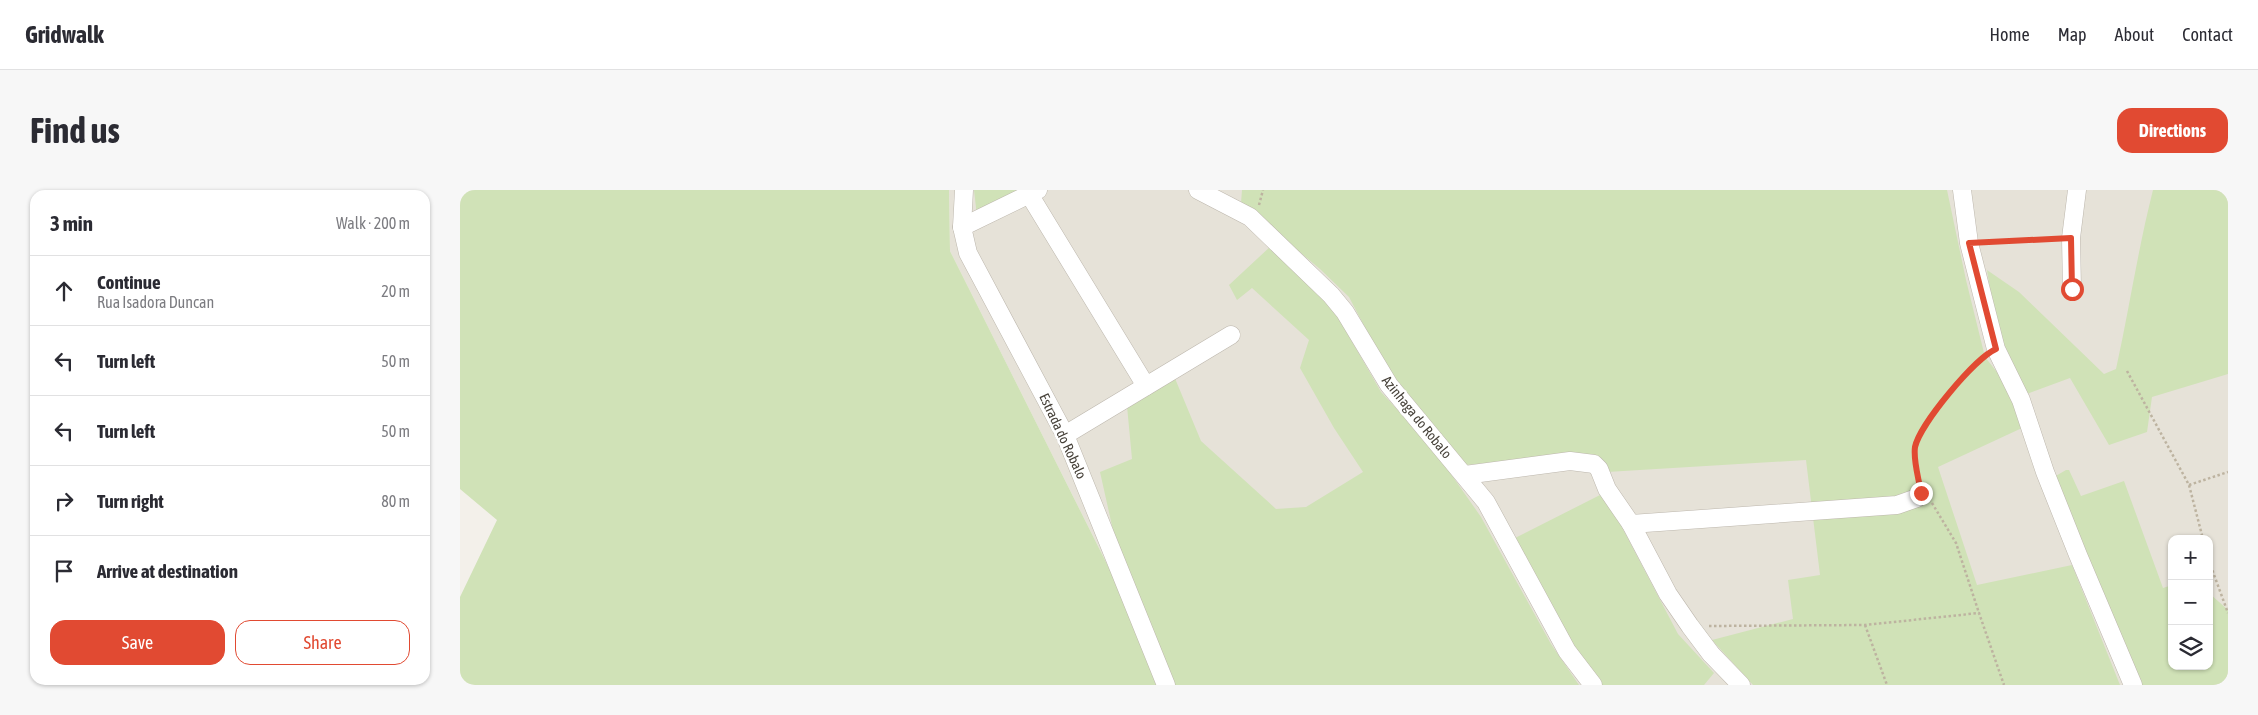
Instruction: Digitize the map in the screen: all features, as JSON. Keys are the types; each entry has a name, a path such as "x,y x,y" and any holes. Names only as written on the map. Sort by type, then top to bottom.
{"street":[{"name":"Estrada do Robalo","path":"964,190 962,228 968,253 1065,435 1126,581 1166,685"},
{"name":"Azinhaga do Robalo","path":"1198,190 1250,217 1332,295 1345,312 1389,385 1486,502 1567,651 1593,685"},
{"path":"1962,190 1969,243 1996,349 2021,400 2045,472 2133,685"},
{"path":"2072,289 2071,238 2077,190"},
{"path":"962,228 1033,192 1146,386"},
{"path":"1065,435 1232,335"},
{"path":"1465,475 1570,462 1594,464 1599,469 1607,489 1631,524 1668,594 1711,654 1741,685"},
{"path":"1631,524 1896,505 1917,498 1921,493"}],"path":[{"path":"1969,243 2071,238"},
{"path":"1996,349 1977,361 1957,385 1919,437 1915,454 1921,493 1935,505 1956,543 2004,685"},
{"path":"2127,371 2189,485 2202,535"},
{"path":"2189,485 2228,472"},
{"path":"2213,572 2228,613"},
{"path":"1690,626 1865,625 1979,613"},
{"path":"1865,625 1887,685"}],"shaded area":[{"path":"949,190 2228,190 2228,685 1161,685 1114,578 950,251"}],"green space":[{"path":"460,190 949,190 950,251 1114,578 1161,685 460,685 460,597 497,520 460,489"},
{"path":"974,190 1026,190 977,216"},
{"path":"1242,190 1947,190 1985,357 2012,391 2022,428 1938,467 1977,585 2072,565 2120,685 1753,685 1712,640 1793,619 1788,580 1820,575 1806,460 1607,472 1539,459 1465,465 1391,377 1349,297 1320,269 1241,203"},
{"path":"2153,190 2228,190 2228,374 2152,397 2147,432 2109,445 2070,378 2024,395 1997,333 1987,270 2019,292 2104,374 2116,369"},
{"path":"1272,245 1327,298 1381,392 1432,447 1481,517 1551,644 1579,685 1175,685 1117,548 1100,472 1132,459 1127,406 1174,376 1201,441 1276,509 1306,507 1363,472 1334,428 1300,368 1309,340 1252,288 1237,300 1229,285"},
{"path":"2069,470 2081,496 2124,481 2163,588 2168,586 2168,670 2213,670 2213,597 2228,610 2228,685 2137,685 2054,477"},
{"path":"1604,493 1678,634 1714,673 1704,685 1602,685 1576,651 1544,595 1515,538"}],"route":[{"path":"1921,493 1915,454 1919,437 1929,421 1977,361 1996,349 1969,243 2071,238 2072,289"}]}
